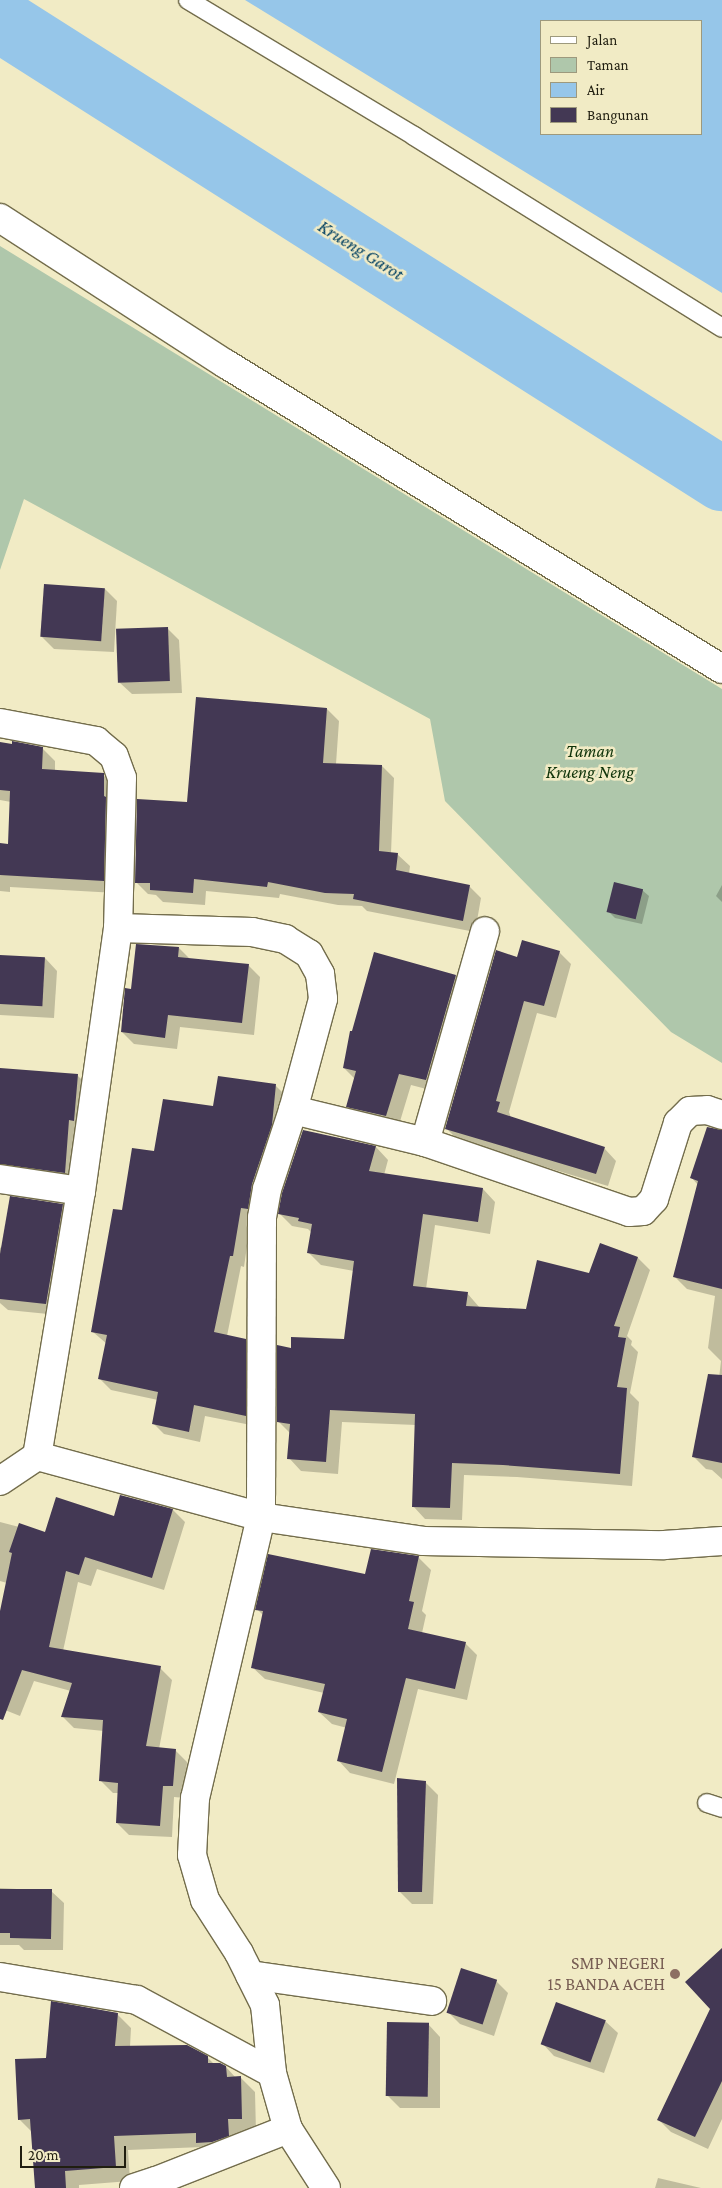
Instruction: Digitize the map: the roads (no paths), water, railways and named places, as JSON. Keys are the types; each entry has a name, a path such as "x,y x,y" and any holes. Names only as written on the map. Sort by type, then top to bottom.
{"street":[{"path":"0,218 226,364 722,668"},
{"path":"0,723 96,741 114,756 122,778 118,928 81,1191 37,1456 0,1481"},
{"path":"118,928 252,932 285,939 309,954 320,974 323,999 293,1110 267,1190 262,1218 261,1517 195,1798 192,1855 205,1900 239,1953 265,2005 272,2073 288,2129 326,2188"},
{"path":"425,1142 485,931"},
{"path":"293,1110 425,1142 629,1212 643,1211 654,1199 678,1123 690,1111 706,1110 722,1114"},
{"path":"0,1179 81,1191"},
{"path":"37,1456 261,1517 423,1542 664,1545 722,1541"},
{"path":"250,1975 432,2001"},
{"path":"0,1977 137,2000 272,2073"},
{"path":"134,2188 156,2182 288,2129"}],"lane":[{"path":"188,0 414,136 722,328"}],"water":[{"path":"245,0 722,0 722,293"}],"waterway":[{"name":"Krueng Garot","path":"0,20 722,479"}],"place":[{"name":"SMP NEGERI 15 BANDA ACEH","path":"675,1974"}],"park label":[{"name":"Taman Krueng Neng","path":"590,762"}]}
